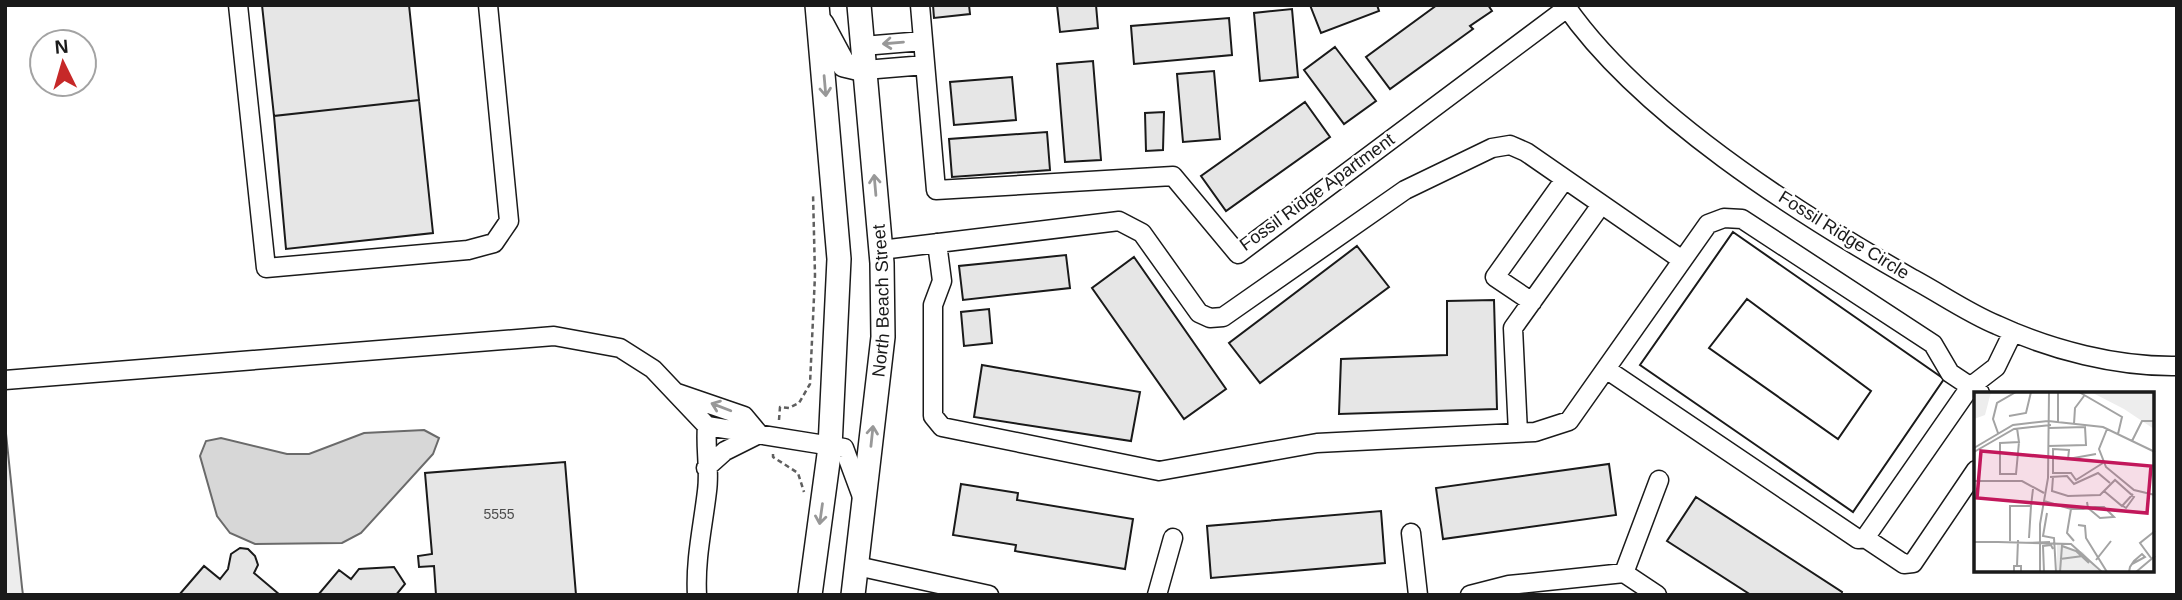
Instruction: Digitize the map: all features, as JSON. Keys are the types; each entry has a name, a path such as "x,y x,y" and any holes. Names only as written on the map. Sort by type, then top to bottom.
{"main road":[{"name":"North Beach Street","path":"853,595 883,337 881,250 859,5"},
{"path":"818,12 844,65 865,70"},
{"path":"810,595 830,447 839,259 818,12"}],"street":[{"path":"238,5 266,268 468,250 495,243 509,221 488,5"},
{"name":"Fossil Ridge Apartment","path":"920,5 936,190 1173,176 1238,254 1566,6"},
{"name":"Fossil Ridge Circle","path":"1566,6 1608,61 1725,158 1858,247 1995,325 2013,332 2092,357 2177,366"},
{"path":"863,46 923,41"},
{"path":"865,70 925,65"},
{"path":"881,250 1119,221 1142,233 1199,313 1210,318 1223,317 1405,190 1492,148 1510,145 1526,152 1682,260"},
{"path":"1532,302 1495,277 1564,179"},
{"path":"1518,433 1513,328 1601,205"},
{"path":"937,243 942,281 933,305 933,416 942,427 1159,471 1317,443 1535,432 1569,421 1708,224 1724,218 1742,219 1933,344 1950,373 1975,390"},
{"path":"1866,538 1975,390 1996,367 2013,332"},
{"path":"5,380 554,336 620,348 653,369 707,426 844,448 864,504"},
{"path":"1606,369 1857,539 1866,538 1904,564 1913,563 1974,473"},
{"path":"676,392 744,416 759,434"},
{"path":"696,595 696,568 708,488 707,426"},
{"path":"706,468 725,451 759,434"},
{"path":"1624,573 1659,480"},
{"path":"1411,533 1418,595"},
{"path":"1157,595 1173,538"},
{"path":"857,566 989,595"},
{"path":"1470,595 1509,585 1624,573 1657,595"}],"path":[{"path":"780,407 789,408 799,403 810,384 816,275 813,190"},
{"path":"773,457 798,473 804,499"}],"shaded area":[{"path":"5,424 22,587 23,595 5,595"},
{"path":"424,430 439,438 433,454 361,533 342,543 255,544 230,533 217,516 200,456 206,441 221,438 287,454 309,454 364,433"}],"building":[{"path":"262,5 409,5 419,100 274,116"},
{"path":"933,5 969,5 970,14 934,18"},
{"path":"1057,5 1096,5 1098,28 1060,32"},
{"path":"1310,5 1377,5 1379,11 1321,33"},
{"path":"1437,5 1488,5 1492,11 1470,26 1473,29 1390,89 1366,57"},
{"path":"1292,9 1298,77 1260,81 1254,13"},
{"path":"1229,18 1232,55 1134,64 1131,26"},
{"path":"1335,47 1376,101 1344,124 1304,70"},
{"path":"1093,61 1101,160 1065,162 1057,64"},
{"path":"1214,71 1220,139 1183,142 1177,74"},
{"path":"1012,77 1016,120 954,125 950,82"},
{"path":"419,100 433,233 286,249 274,116"},
{"path":"1305,102 1330,137 1226,211 1201,176"},
{"path":"1164,112 1163,150 1146,151 1145,113"},
{"path":"1047,132 1050,170 952,177 949,139"},
{"path":"1733,232 1944,379 1853,512 1640,365","holes":["1747,299 1871,391 1838,439 1709,348"]},
{"path":"1733,232 1944,379 1853,512 1640,365","holes":["1747,299 1871,391 1838,439 1709,348"]},
{"path":"1357,246 1389,287 1260,383 1229,343"},
{"path":"1066,255 1070,288 963,300 959,266"},
{"path":"1134,257 1226,389 1184,419 1092,288"},
{"path":"1494,300 1497,409 1339,414 1341,359 1447,355 1447,301"},
{"path":"989,309 992,343 964,346 961,312"},
{"path":"982,365 1140,392 1131,441 974,417"},
{"path":"565,462 576,595 436,595 434,566 419,567 418,556 432,554 425,473"},
{"path":"1609,464 1616,515 1443,539 1436,488"},
{"path":"961,484 1018,493 1017,500 1133,519 1125,569 1015,551 1016,545 953,535"},
{"path":"1696,497 1842,592 1841,595 1751,595 1667,541"},
{"path":"1381,511 1385,563 1211,578 1207,526"},
{"path":"240,548 248,549 255,556 258,565 254,573 280,595 179,595 204,566 220,579 228,569 231,554"},
{"path":"394,567 405,584 396,595 318,595 339,570 351,579 359,569"}]}
